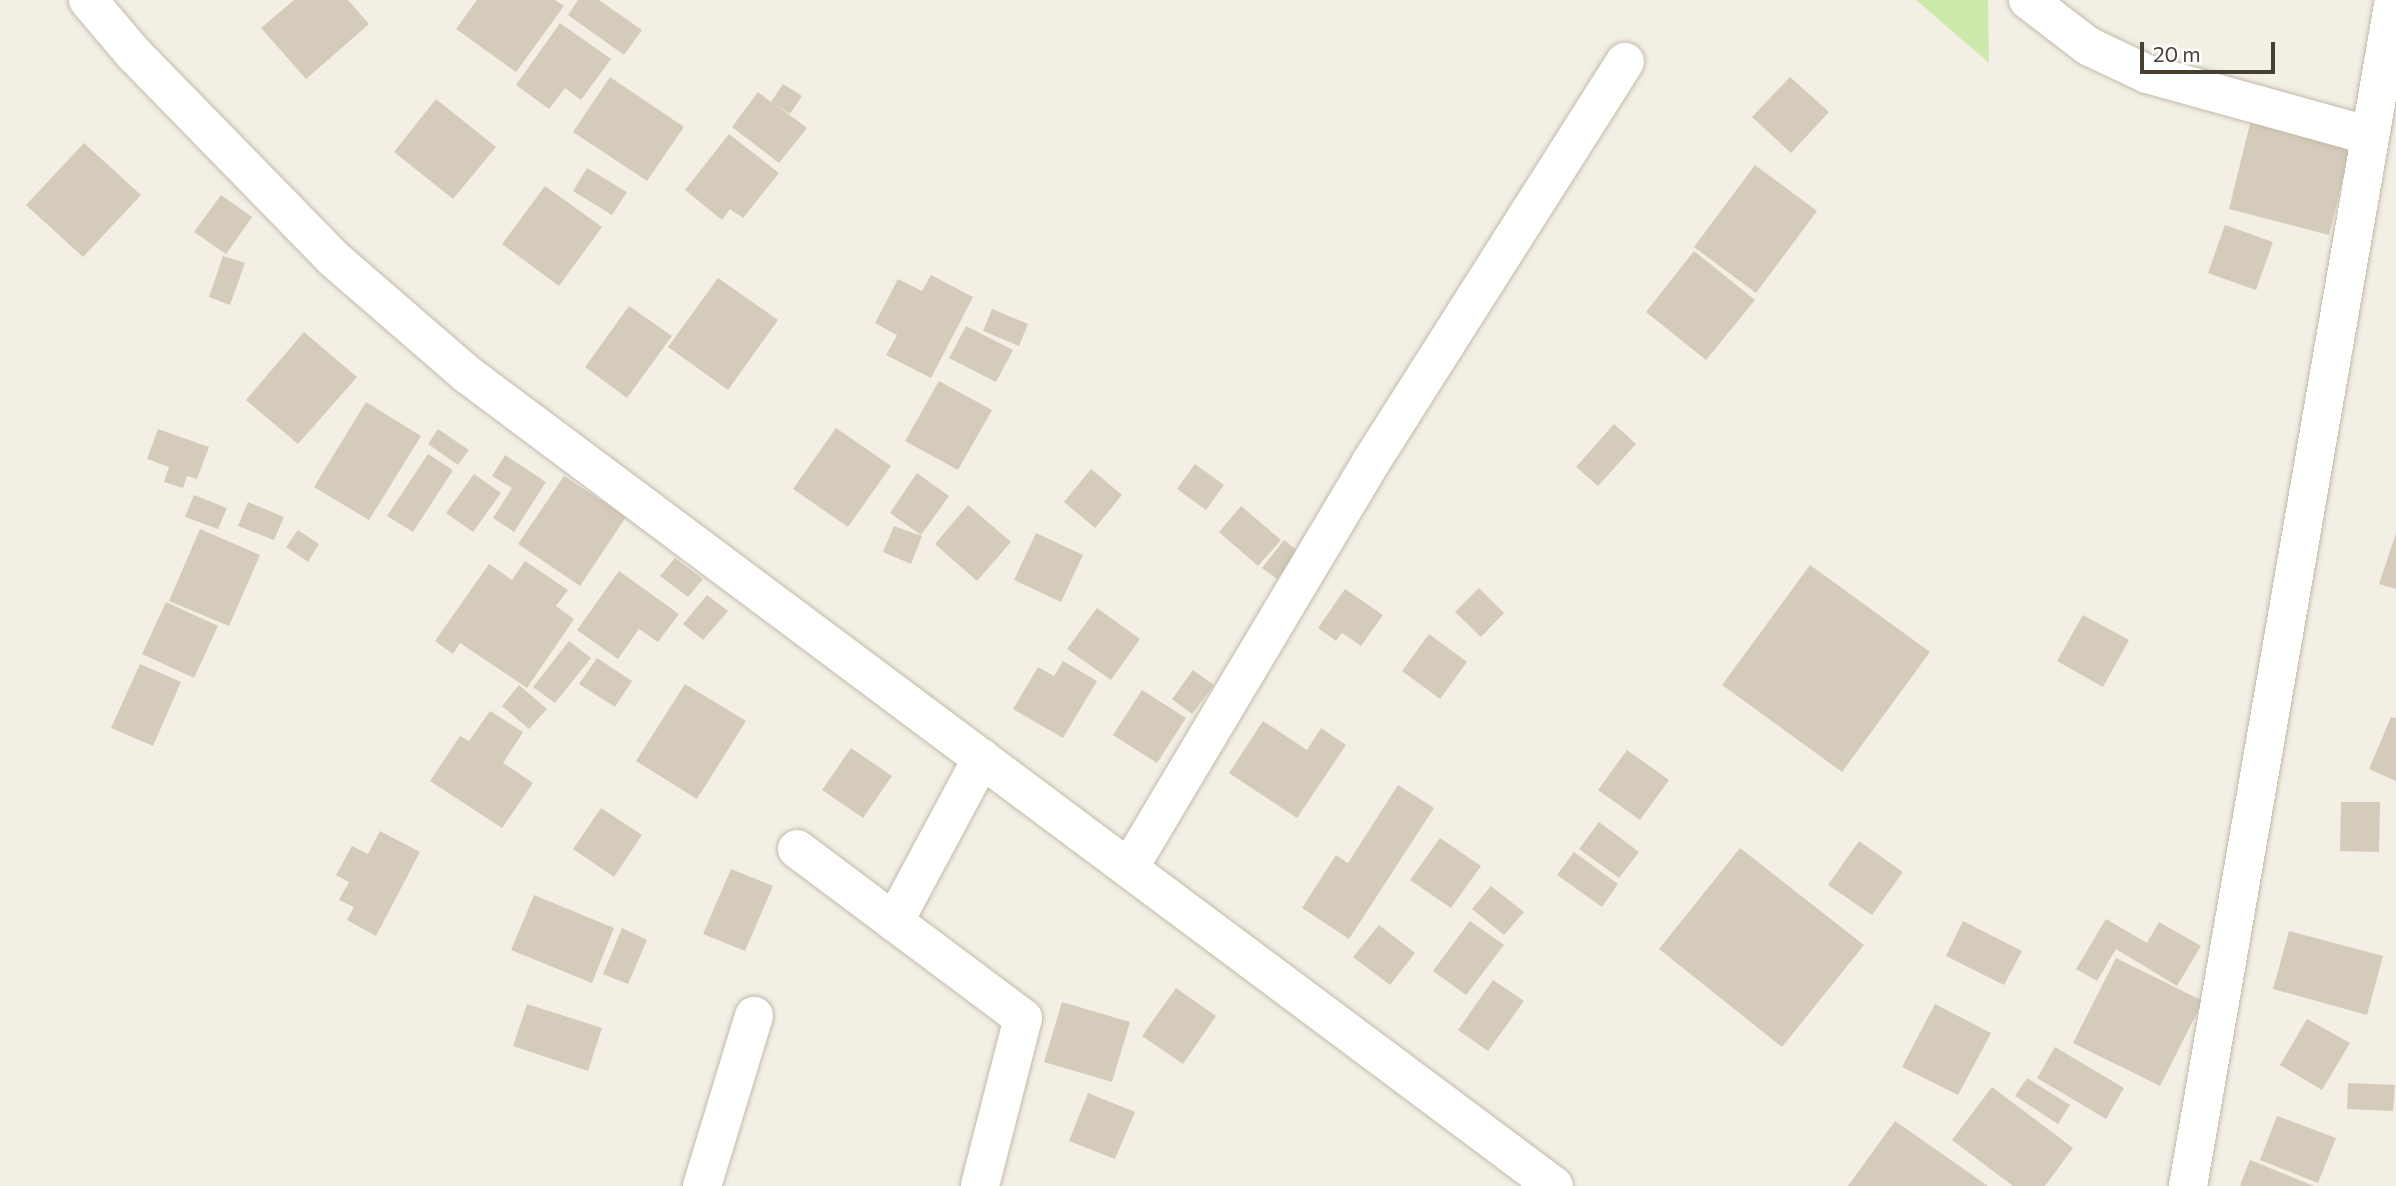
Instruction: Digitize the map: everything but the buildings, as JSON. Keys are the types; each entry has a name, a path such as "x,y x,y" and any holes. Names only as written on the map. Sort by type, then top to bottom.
{"street":[{"path":"88,0 133,53 334,259 468,375 1554,1186"},
{"path":"2028,0 2088,46 2147,74 2370,136"},
{"path":"2188,1186 2394,0"},
{"path":"1129,868 1371,462 1625,62"},
{"path":"894,922 982,758"},
{"path":"797,849 1023,1018 980,1186"},
{"path":"702,1186 754,1016"}],"green space":[{"path":"1916,0 1988,0 1989,63"}]}
